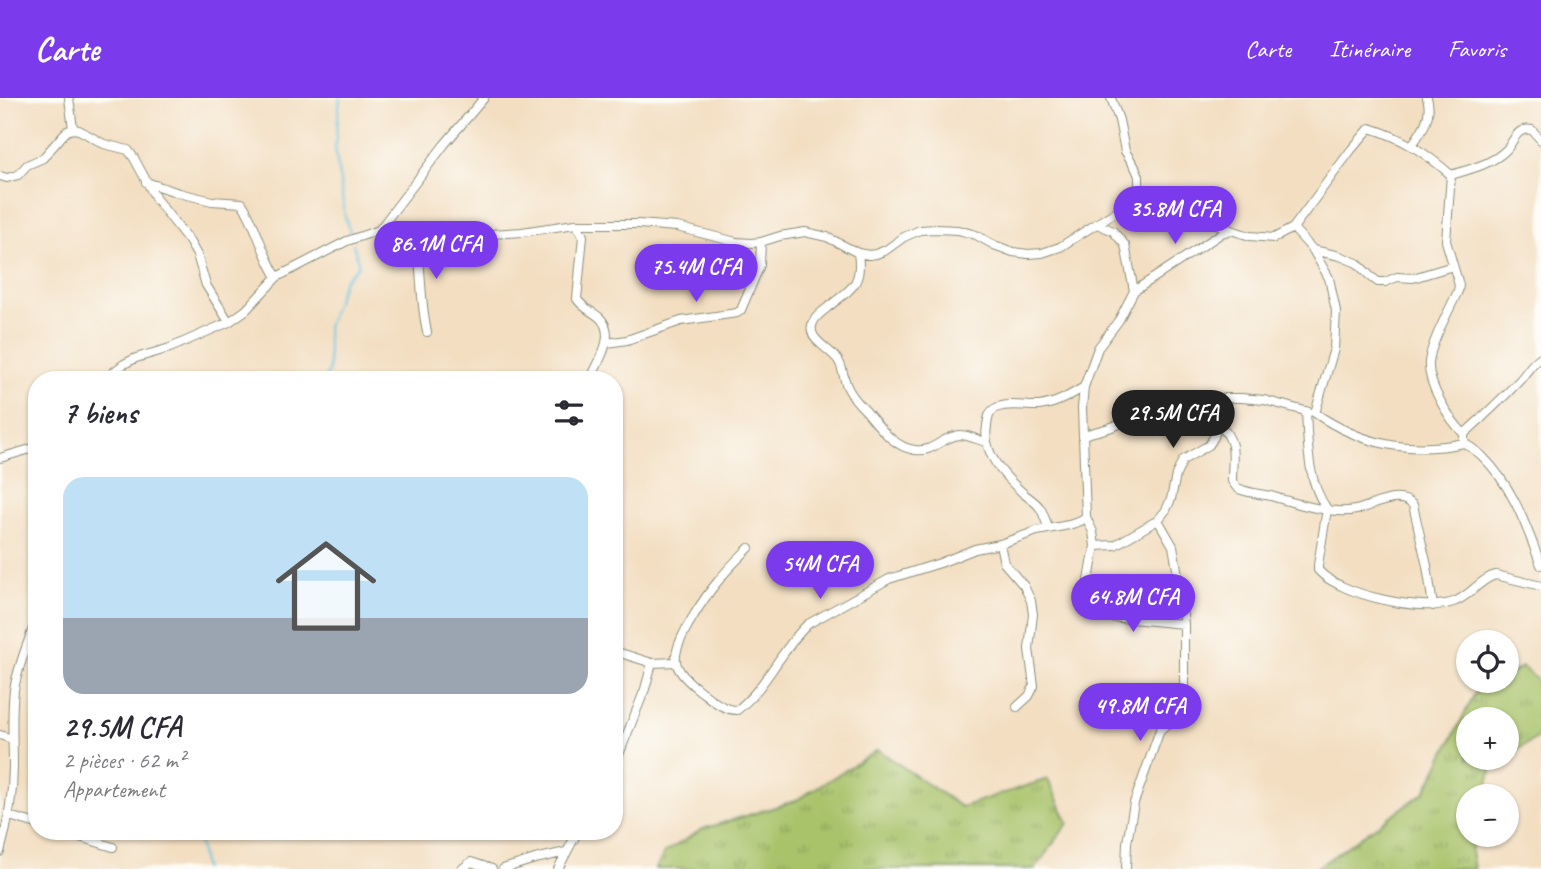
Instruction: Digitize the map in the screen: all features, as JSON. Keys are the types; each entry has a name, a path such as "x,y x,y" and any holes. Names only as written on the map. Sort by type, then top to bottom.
{"street":[{"path":"69,98 73,129"},
{"path":"379,230 484,98"},
{"path":"1111,98 1119,120 1125,151 1139,176 1139,197"},
{"path":"1412,145 1428,118 1427,98"},
{"path":"0,176 7,178 18,175 27,165 43,158 67,131 73,129 104,144 128,149 156,200 189,241 197,255 206,285 229,321"},
{"path":"1139,197 1250,236 1274,238 1293,228 1368,129 1412,145 1451,175"},
{"path":"1451,175 1487,163 1506,149 1518,132 1524,129 1532,130 1541,140"},
{"path":"1451,175 1446,241 1459,285 1432,349 1429,364 1432,380 1454,424 1503,482 1521,511 1541,565"},
{"path":"146,182 179,194 212,201 242,203 269,265 277,277"},
{"path":"115,371 136,358 170,348 229,321 246,310 277,277 347,241 379,230 492,234 575,224 638,224 677,227 736,242 761,242 805,232 827,237 859,253 869,255 886,250 920,230 936,229 958,230 1013,252 1028,254 1060,247 1139,197"},
{"path":"575,224 583,236 579,303 600,318 607,330 607,343 594,371"},
{"path":"1097,224 1113,231 1125,245 1134,292"},
{"path":"1293,228 1313,250 1329,278 1336,311 1334,349 1311,412 1308,449 1313,480 1327,509 1318,570 1323,576 1343,587 1404,604 1444,606 1470,594 1485,580 1496,575 1541,586"},
{"path":"1184,624 1088,615 1088,586 1095,546 1093,532 1086,517 1082,408 1084,387 1098,348 1119,320 1134,292 1222,233 1231,230"},
{"path":"417,233 422,310 427,332"},
{"path":"607,343 627,340 681,321 737,313 741,310 760,265 761,242"},
{"path":"1313,250 1357,263 1378,282 1397,277 1413,278 1453,266"},
{"path":"859,253 860,270 856,284 816,318 811,328 813,337 828,348 840,362 849,391 882,430 906,447 927,450 960,435 986,442"},
{"path":"1083,435 1188,398 1219,397 1264,400 1311,412 1368,440 1393,446 1440,448 1464,438 1541,357"},
{"path":"1048,528 1040,507 999,469 986,442 988,416 994,408 1005,405 1051,404 1084,387"},
{"path":"1095,546 1115,545 1158,520 1171,499 1178,467 1183,460 1209,445 1214,438 1218,423 1219,397"},
{"path":"1218,423 1231,438 1232,481 1239,489 1285,501 1353,511 1391,499 1409,501 1413,505 1427,566 1433,606"},
{"path":"0,458 28,450"},
{"path":"749,548 720,578 696,612 677,650 676,662 683,675 729,710 737,710 758,689 808,624 889,579 975,549 1000,544 1048,528 1069,525 1086,517"},
{"path":"1126,869 1127,843 1134,803 1160,730 1177,715 1184,698 1184,624 1173,546 1158,520"},
{"path":"1000,544 1006,567 1024,586 1033,614 1029,649 1034,687 1017,707"},
{"path":"0,852 9,816 14,690 28,643"},
{"path":"623,654 652,663 676,662"},
{"path":"623,744 645,689 652,663"},
{"path":"0,735 12,739"},
{"path":"9,816 28,821"},
{"path":"90,840 113,847"},
{"path":"558,869 573,840"},
{"path":"503,869 566,852"},
{"path":"462,869 471,862 492,869"}],"green space":[{"path":"1522,667 1541,683 1541,729 1537,738 1519,748 1519,707 1468,707 1475,693 1519,693 1519,669"},
{"path":"1456,731 1456,770 1491,770 1488,784 1456,784 1456,847 1472,847 1474,869 1315,869 1425,792"},
{"path":"878,750 961,807 1048,779 1068,823 1035,869 656,869 664,853 703,829 795,801"}],"waterway":[{"path":"340,98 335,147 345,217 351,235"},
{"path":"329,371 327,327 344,280 359,265 353,244"},
{"path":"198,840 204,869"}]}
